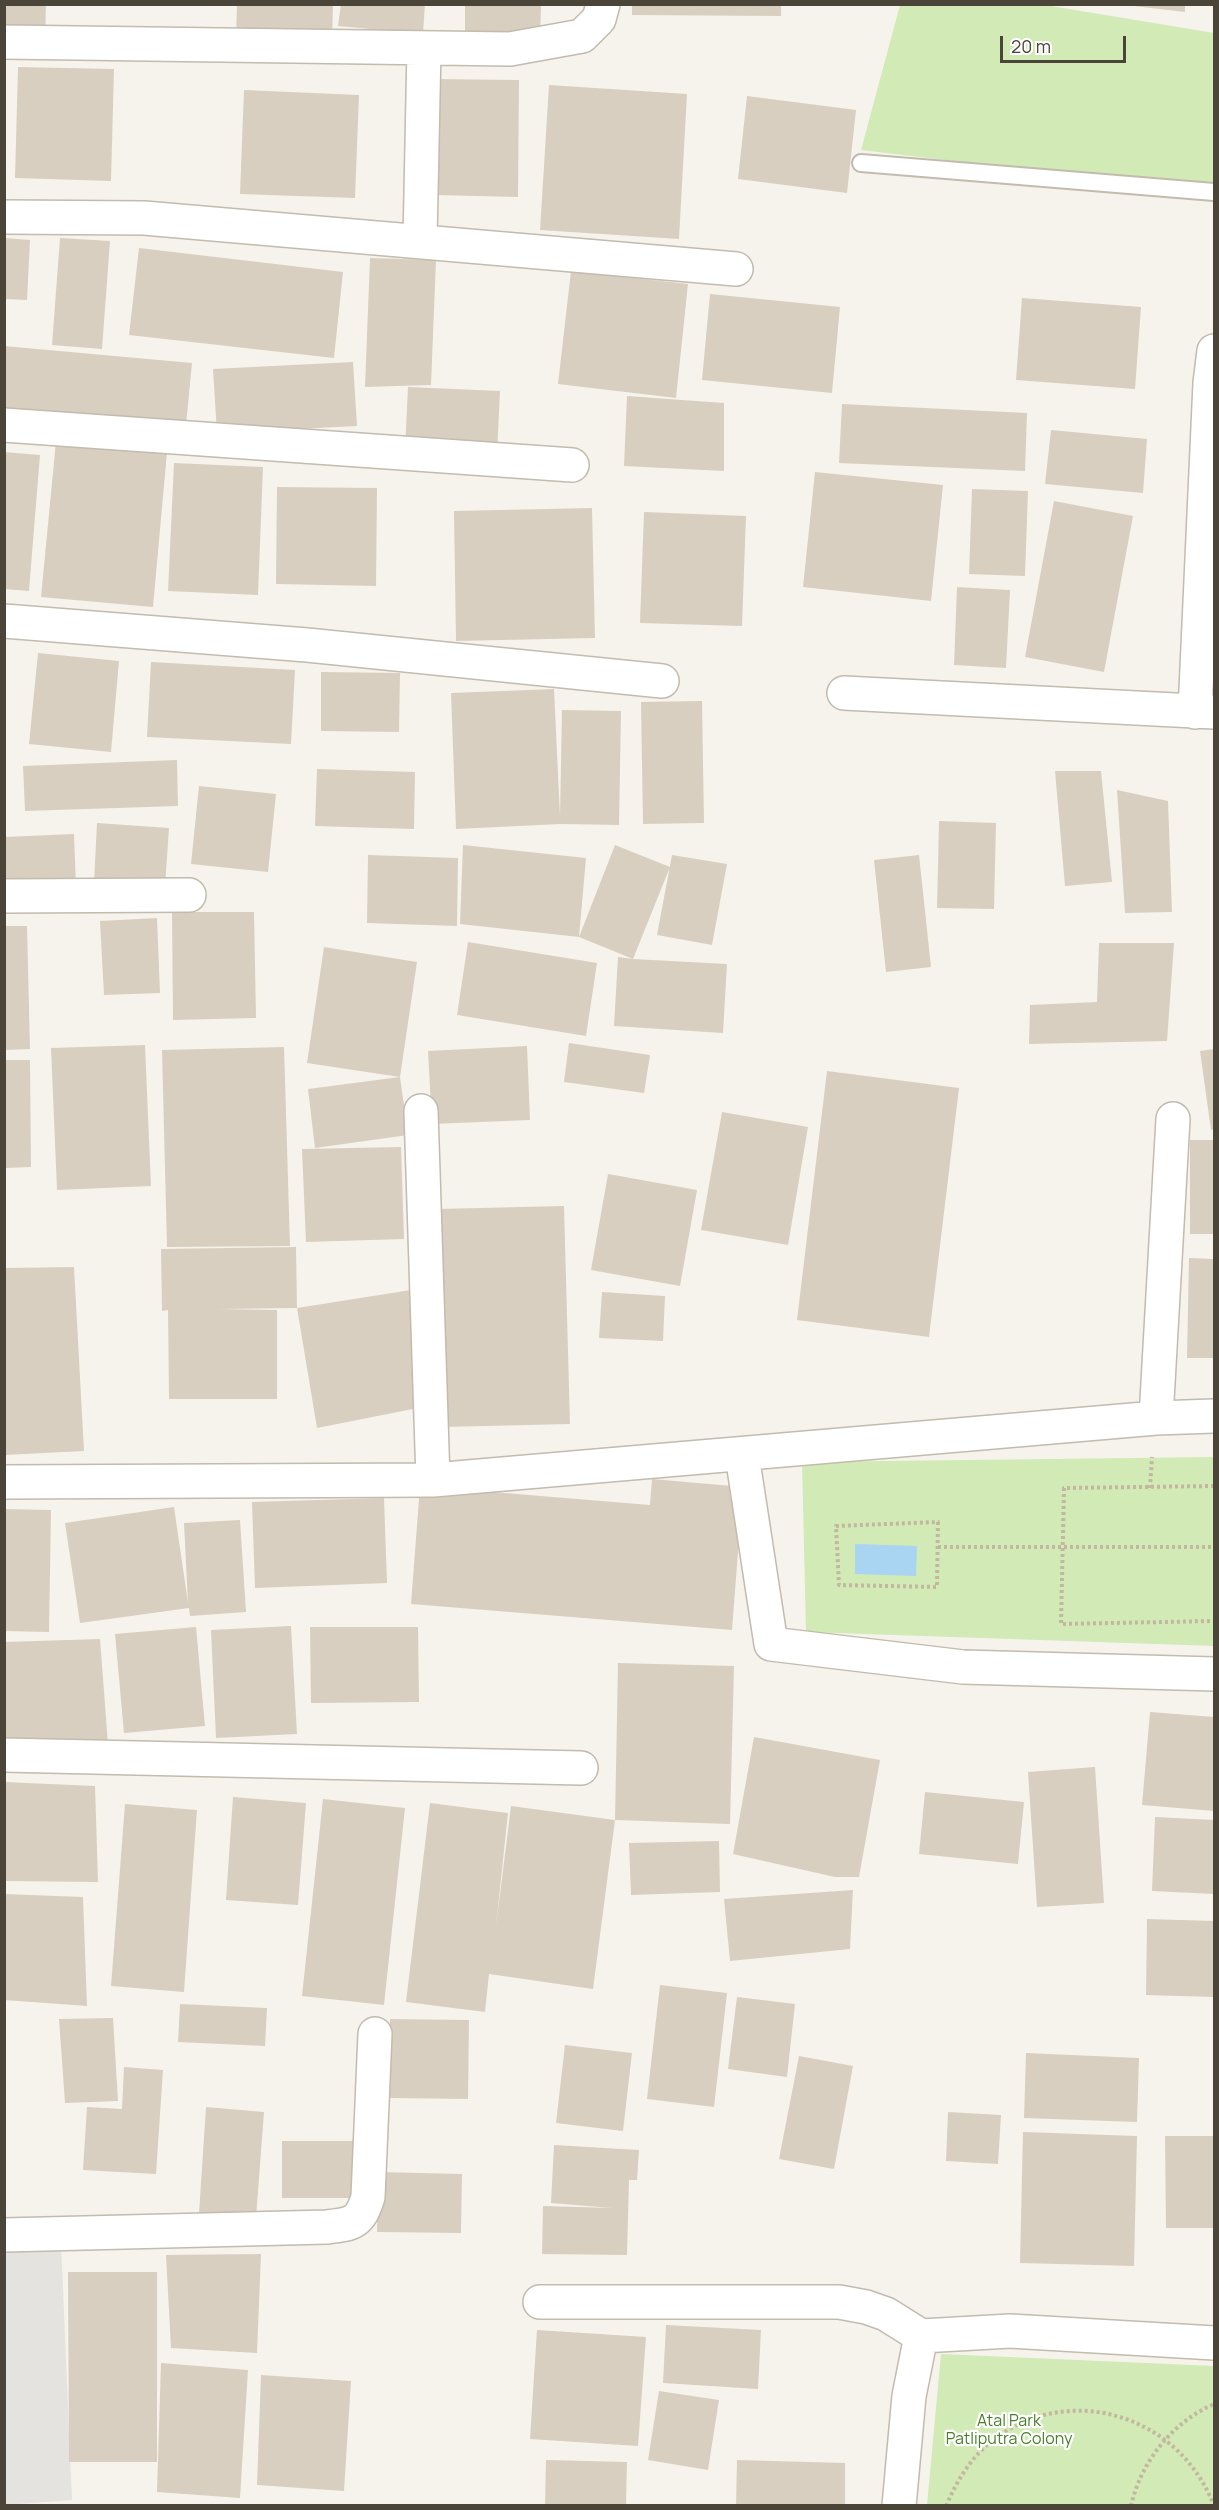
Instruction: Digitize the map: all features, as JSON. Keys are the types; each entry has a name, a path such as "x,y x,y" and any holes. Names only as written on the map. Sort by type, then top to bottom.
{"street":[{"path":"4,42 510,49 582,36 598,19 603,4"},
{"path":"420,242 424,48"},
{"path":"4,217 144,218 736,269"},
{"path":"844,693 1205,712 1212,383 1215,351"},
{"path":"4,425 572,465"},
{"path":"4,621 307,645 662,681"},
{"path":"4,896 189,895"},
{"path":"421,1111 433,1480"},
{"path":"1156,1418 1173,1119"},
{"path":"4,1482 433,1480 1156,1418 1215,1416"},
{"path":"742,1455 771,1644 963,1667 1215,1674"},
{"path":"4,1755 581,1768"},
{"path":"4,2235 327,2226 356,2221 363,2213 368,2197 375,2034"},
{"path":"540,2302 839,2302 866,2307 886,2314 921,2336 1010,2331 1215,2343"},
{"path":"899,2505 909,2396 921,2336"}],"lane":[{"path":"861,163 1215,192"}],"path":[{"path":"1215,1486 1064,1488 1061,1624 1215,1621"},
{"path":"938,1522 938,1547 937,1587 839,1585 836,1526 938,1522"},
{"path":"938,1547 1215,1547"},
{"path":"1131,2505 1148,2464 1166,2439 1189,2419 1215,2404"},
{"path":"946,2505 963,2473 987,2445 1011,2428 1039,2417 1076,2411 1113,2414 1140,2424 1166,2439 1194,2468 1214,2505"}],"green space":[{"path":"900,5 1045,5 1214,33 1214,192 861,150"},
{"path":"1214,1457 1214,1646 806,1632 802,1462"},
{"name":"Atal Park Patliputra Colony","path":"941,2354 1214,2366 1214,2505 927,2505"}],"shaded area":[{"path":"4,2242 61,2242 72,2500 5,2505"}],"water":[{"path":"855,1544 917,1546 916,1576 855,1574"}],"building":[{"path":"4,4 46,4 45,41 4,39"},
{"path":"237,4 333,4 332,42 236,39"},
{"path":"341,4 425,4 423,34 338,26"},
{"path":"632,4 781,4 781,16 632,15"},
{"path":"1117,4 1185,4 1185,12"},
{"path":"465,5 541,5 540,41 465,39"},
{"path":"18,67 114,69 111,181 15,178"},
{"path":"436,79 519,80 518,197 434,195"},
{"path":"549,85 687,94 679,239 540,230"},
{"path":"244,90 359,95 355,198 240,194"},
{"path":"747,96 856,110 847,193 738,179"},
{"path":"4,238 30,240 27,300 4,299"},
{"path":"60,238 110,241 102,349 52,345"},
{"path":"139,248 343,272 334,358 129,335"},
{"path":"370,258 436,260 431,385 365,387"},
{"path":"571,271 688,284 676,398 558,384"},
{"path":"710,294 840,307 832,393 702,380"},
{"path":"1022,298 1141,307 1135,389 1016,380"},
{"path":"4,346 192,363 186,425 4,409"},
{"path":"353,362 357,426 217,433 213,369"},
{"path":"408,387 500,391 497,455 405,451"},
{"path":"627,396 724,403 724,471 624,466"},
{"path":"842,404 1027,413 1025,471 839,463"},
{"path":"1051,430 1147,439 1143,493 1045,484"},
{"path":"56,441 167,452 153,607 41,597"},
{"path":"4,452 40,455 29,591 4,589"},
{"path":"174,463 263,467 258,595 168,591"},
{"path":"815,472 943,485 931,601 803,587"},
{"path":"277,487 377,488 376,586 276,584"},
{"path":"972,489 1028,491 1025,576 969,574"},
{"path":"1054,501 1133,516 1104,672 1025,657"},
{"path":"592,508 595,638 456,641 454,511"},
{"path":"644,512 746,516 742,626 640,623"},
{"path":"957,587 1010,590 1006,668 954,665"},
{"path":"38,653 119,661 111,752 29,744"},
{"path":"151,662 295,670 291,744 147,737"},
{"path":"321,672 400,673 399,732 321,731"},
{"path":"554,689 560,816 562,710 621,711 619,825 561,824 456,829 451,693"},
{"path":"702,701 704,823 643,824 641,702"},
{"path":"177,760 178,806 25,811 23,766"},
{"path":"317,769 415,772 414,829 315,826"},
{"path":"1055,771 1101,771 1112,882 1065,886"},
{"path":"199,786 276,794 268,872 191,864"},
{"path":"1117,790 1168,801 1172,912 1125,913"},
{"path":"939,821 996,823 994,909 937,908"},
{"path":"97,823 169,828 165,887 94,882"},
{"path":"74,834 76,888 5,891 4,837"},
{"path":"463,845 586,858 579,937 460,924"},
{"path":"615,845 670,867 633,959 579,937"},
{"path":"368,855 458,858 457,926 367,923"},
{"path":"672,855 727,864 712,945 657,935"},
{"path":"919,855 931,967 886,972 874,860"},
{"path":"172,912 254,912 256,1018 173,1020"},
{"path":"157,918 160,993 104,995 100,921"},
{"path":"4,926 27,926 30,1049 4,1050"},
{"path":"468,942 597,963 586,1036 457,1015"},
{"path":"1099,943 1174,943 1167,1041 1029,1044 1030,1005 1097,1002"},
{"path":"324,947 417,962 400,1077 307,1063"},
{"path":"618,957 727,964 723,1033 614,1026"},
{"path":"569,1043 650,1055 644,1093 564,1082"},
{"path":"145,1045 151,1186 57,1190 51,1048"},
{"path":"527,1046 530,1120 432,1124 428,1051"},
{"path":"284,1047 290,1246 167,1247 162,1050"},
{"path":"1214,1049 1214,1129 1211,1130 1200,1051"},
{"path":"4,1060 30,1060 31,1167 4,1168"},
{"path":"827,1071 959,1088 929,1337 797,1320"},
{"path":"400,1077 408,1135 315,1148 308,1089"},
{"path":"722,1112 808,1127 788,1245 701,1230"},
{"path":"1190,1140 1214,1140 1214,1234 1190,1234"},
{"path":"401,1147 404,1239 306,1242 302,1149"},
{"path":"608,1174 697,1190 680,1286 591,1270"},
{"path":"564,1206 570,1424 442,1427 437,1209"},
{"path":"296,1247 297,1308 218,1309 277,1310 277,1399 169,1399 168,1310 162,1311 161,1249"},
{"path":"1189,1258 1214,1259 1214,1358 1187,1358"},
{"path":"74,1267 84,1451 4,1455 4,1268"},
{"path":"411,1290 423,1407 317,1428 297,1308"},
{"path":"602,1292 665,1296 663,1341 599,1338"},
{"path":"652,1479 743,1487 732,1630 411,1604 420,1486 650,1505"},
{"path":"384,1498 387,1583 255,1588 252,1502"},
{"path":"174,1507 188,1603 184,1523 240,1520 246,1612 190,1616 189,1608 80,1623 65,1523"},
{"path":"4,1509 51,1510 49,1632 4,1631"},
{"path":"291,1626 297,1734 216,1738 211,1630"},
{"path":"196,1627 205,1726 124,1733 115,1634"},
{"path":"310,1627 418,1627 419,1702 311,1703"},
{"path":"100,1639 108,1744 4,1745 4,1642"},
{"path":"618,1663 734,1666 730,1824 615,1820"},
{"path":"1150,1712 1214,1717 1214,1811 1142,1805"},
{"path":"754,1737 880,1760 859,1877 835,1877 733,1854"},
{"path":"1095,1767 1104,1903 1037,1907 1028,1772"},
{"path":"4,1782 95,1786 98,1882 4,1881"},
{"path":"925,1792 1024,1802 1018,1864 919,1854"},
{"path":"233,1797 306,1803 298,1905 226,1900"},
{"path":"323,1799 405,1808 384,2005 302,1996"},
{"path":"430,1803 508,1813 496,1926 511,1806 615,1820 593,1989 489,1974 485,2012 406,2002"},
{"path":"125,1804 197,1810 184,1992 111,1986"},
{"path":"1155,1817 1214,1820 1214,1894 1152,1891"},
{"path":"719,1841 720,1892 631,1895 629,1843"},
{"path":"853,1890 850,1949 730,1961 724,1899"},
{"path":"4,1894 83,1897 87,2006 4,2000"},
{"path":"1147,1919 1214,1921 1214,1997 1146,1995"},
{"path":"660,1985 727,1993 714,2107 647,2099"},
{"path":"737,1997 795,2004 787,2077 728,2069"},
{"path":"180,2004 267,2008 265,2046 178,2042"},
{"path":"113,2018 118,2101 65,2103 59,2019"},
{"path":"390,2019 469,2020 468,2099 390,2098"},
{"path":"565,2045 632,2053 623,2131 556,2123"},
{"path":"1026,2053 1139,2058 1137,2122 1024,2118"},
{"path":"799,2056 853,2066 834,2169 779,2159"},
{"path":"124,2067 163,2070 156,2174 83,2170 87,2107 122,2109"},
{"path":"206,2107 264,2112 256,2218 199,2213"},
{"path":"948,2112 1001,2115 998,2164 946,2161"},
{"path":"1023,2132 1137,2136 1134,2266 1020,2263"},
{"path":"1165,2136 1214,2136 1214,2228 1166,2228"},
{"path":"282,2141 355,2141 356,2198 282,2198"},
{"path":"554,2145 639,2150 637,2180 629,2180 627,2255 542,2254 543,2206 612,2208 551,2203"},
{"path":"378,2172 462,2174 461,2233 377,2232"},
{"path":"261,2254 257,2353 171,2348 166,2255"},
{"path":"68,2272 157,2272 157,2462 69,2462"},
{"path":"666,2325 761,2330 758,2389 663,2383"},
{"path":"537,2330 646,2337 638,2446 530,2439"},
{"path":"161,2363 248,2370 240,2498 157,2492"},
{"path":"261,2375 351,2381 344,2491 257,2485"},
{"path":"659,2391 719,2400 708,2470 648,2460"},
{"path":"546,2460 627,2462 626,2506 545,2506"},
{"path":"737,2460 845,2463 845,2506 736,2506"}]}
